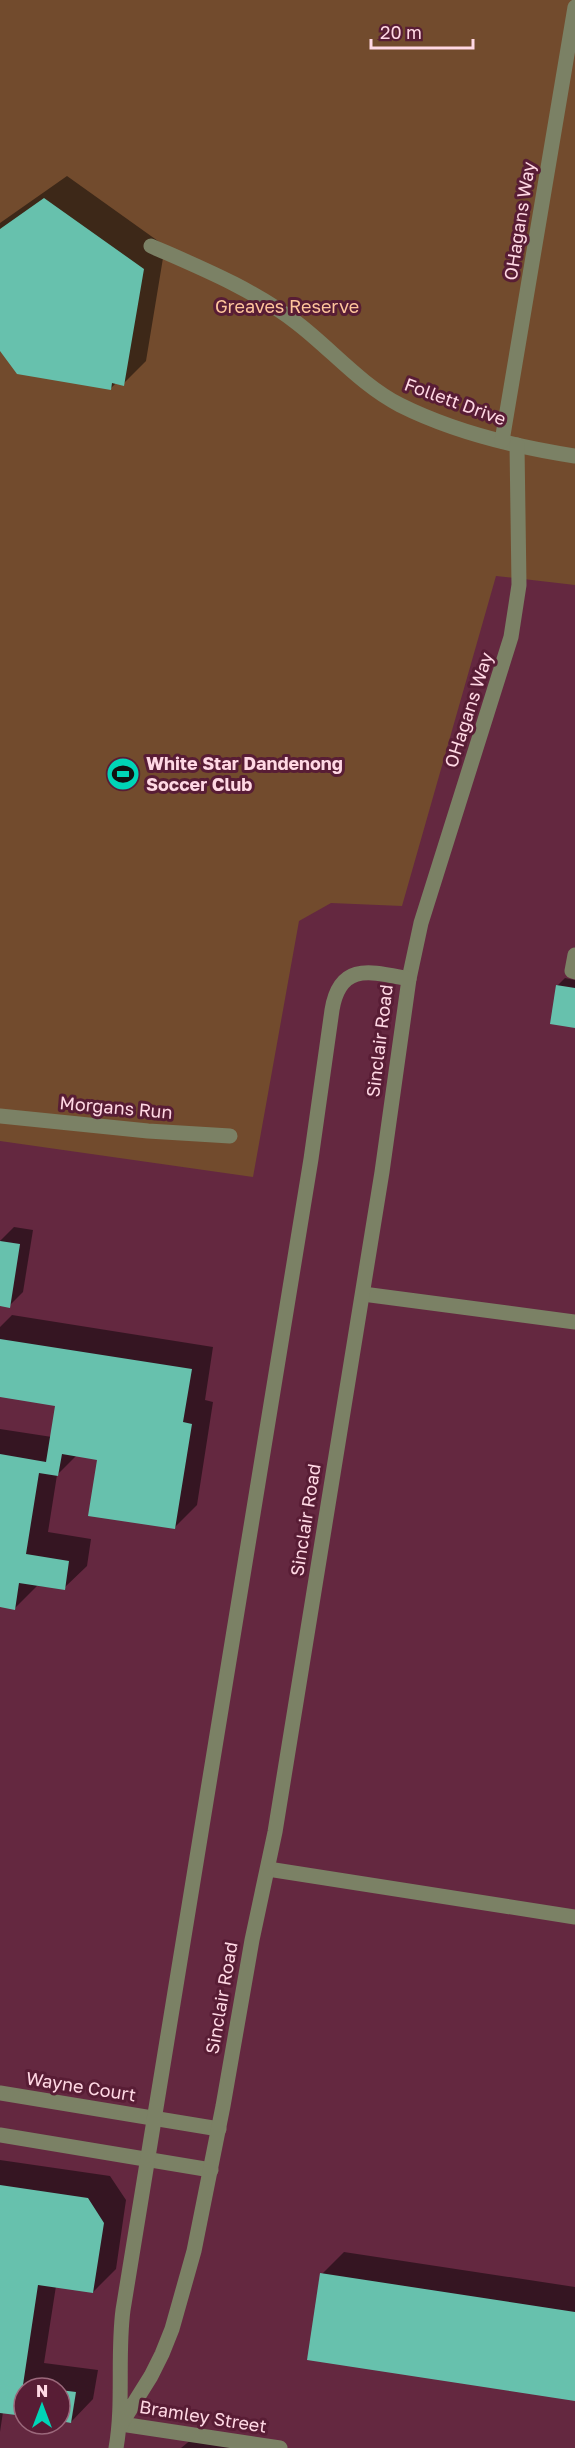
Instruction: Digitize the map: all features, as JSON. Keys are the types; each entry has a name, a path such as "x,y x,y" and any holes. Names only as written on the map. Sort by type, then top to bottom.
{"street":[{"name":"OHagans Way","path":"502,441 575,7"},
{"name":"Follett Drive","path":"151,246 233,284 283,313 375,390 400,405 463,430 517,445 575,456"},
{"name":"OHagans Way","path":"409,979 421,923 511,637 519,585 517,445"},
{"path":"575,955 572,971 575,972"},
{"name":"Sinclair Road","path":"116,2448 121,2424 119,2368 122,2325 311,1159 333,1002 340,984 356,974 370,972 409,979 389,1129 363,1294 267,1869 211,2170 194,2251 172,2329 151,2376 121,2424"},
{"name":"Morgans Run","path":"0,1116 148,1131 230,1136"},
{"path":"363,1294 575,1322"},
{"path":"267,1869 575,1917"},
{"name":"Wayne Court","path":"0,2093 219,2129"},
{"path":"0,2135 211,2170"},
{"name":"Bramley Street","path":"121,2424 280,2448"}],"green space":[{"name":"Greaves Reserve","path":"0,0 575,0 575,585 496,576 402,906 331,903 299,921 253,1177 0,1141"}],"building":[{"path":"44,198 144,269 124,386 112,383 111,390 17,374 0,351 0,229"},
{"path":"556,985 575,988 575,1028 550,1024"},
{"path":"0,1241 20,1244 10,1308 0,1306"},
{"path":"0,1339 192,1369 183,1422 192,1424 175,1529 88,1516 97,1460 62,1454 58,1476 39,1473 26,1554 69,1561 65,1590 19,1583 15,1610 0,1607 0,1454 46,1462 55,1406 0,1397"},
{"path":"0,2185 88,2198 104,2223 93,2293 38,2285 24,2376 12,2376 12,2414 0,2413"},
{"path":"320,2273 575,2312 575,2401 307,2360"},
{"path":"72,2392 76,2392 72,2417"}],"place":[{"name":"White Star Dandenong Soccer Club","path":"123,774"}]}
